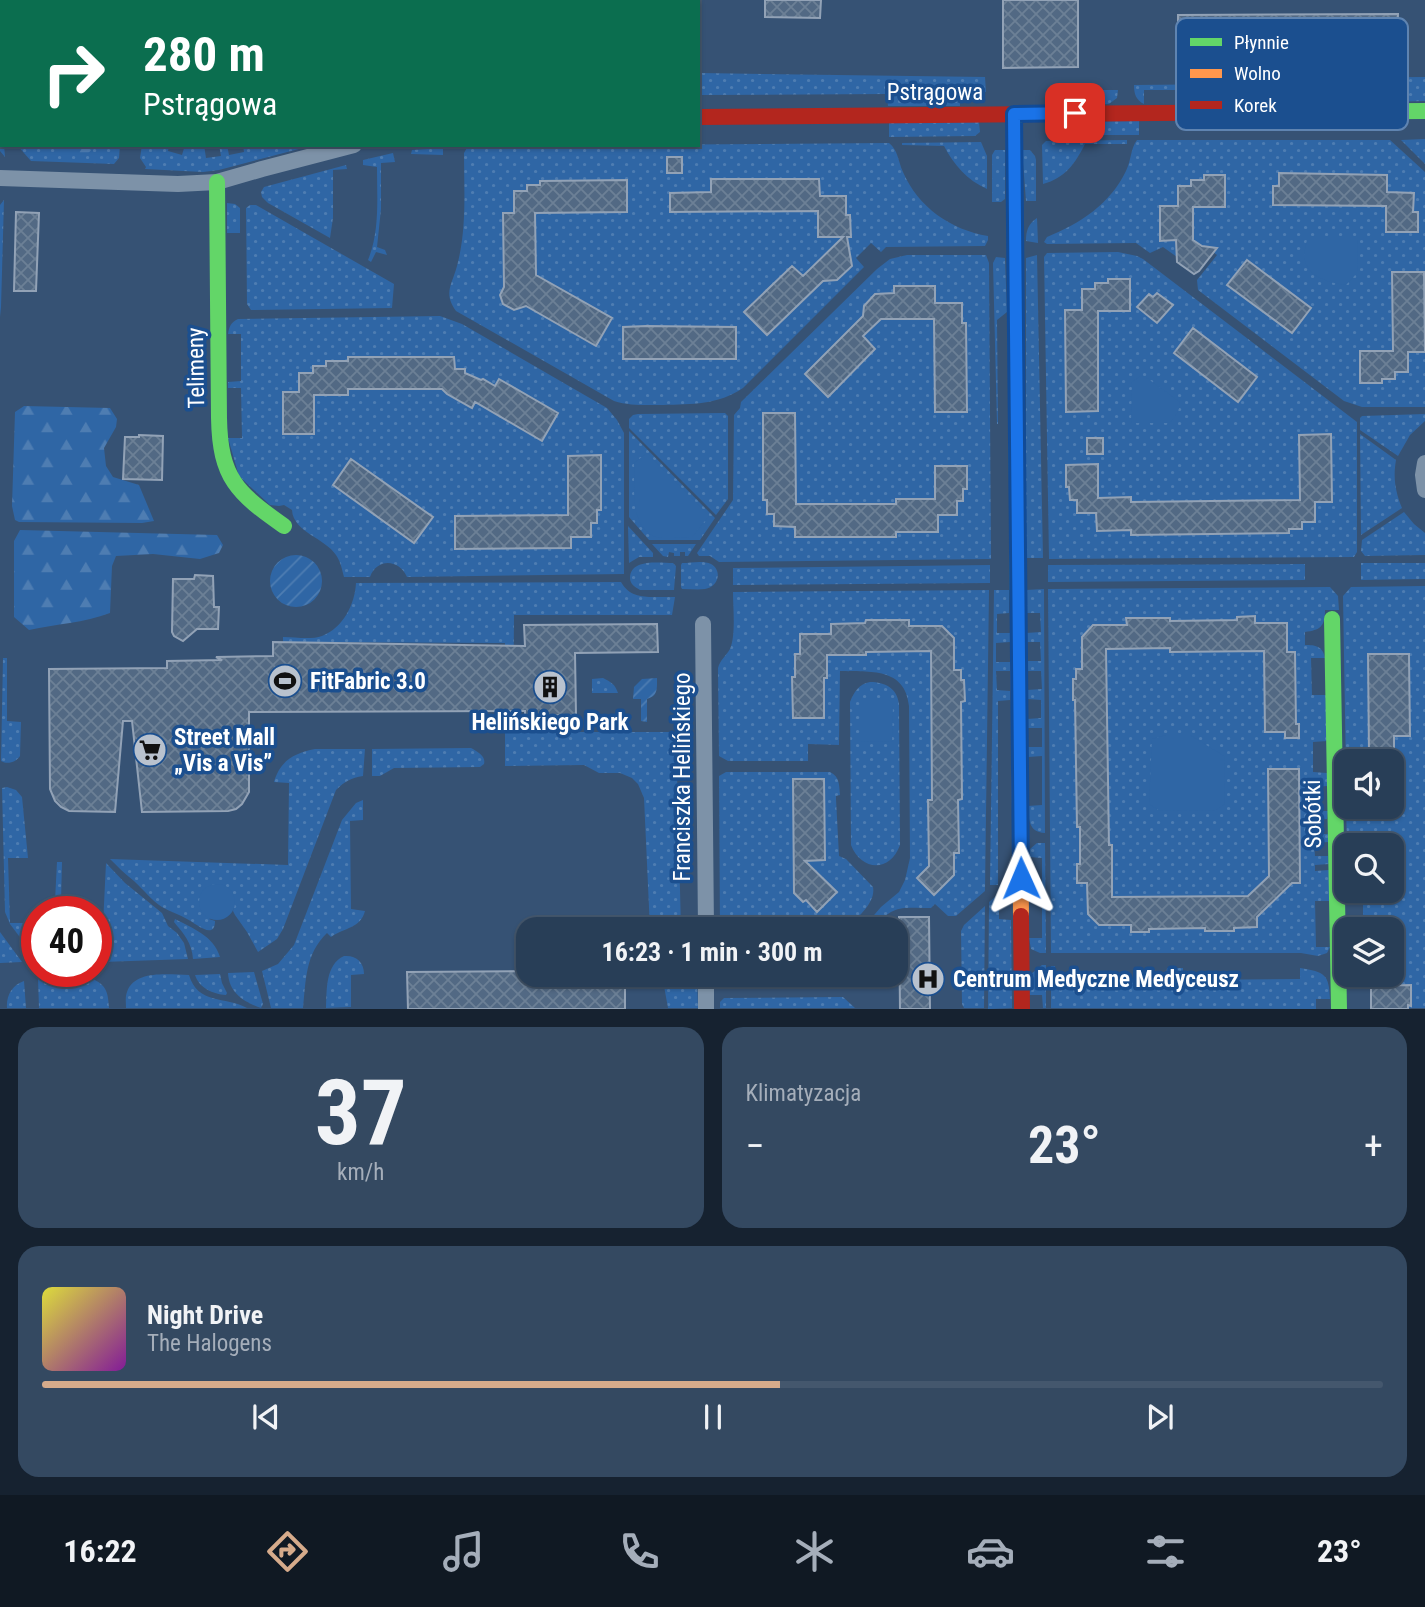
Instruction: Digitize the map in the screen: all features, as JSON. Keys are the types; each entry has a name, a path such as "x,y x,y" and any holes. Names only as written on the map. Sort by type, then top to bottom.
{"street":[{"name":"Pstrągowa","path":"700,117 1176,113"},
{"path":"1014,114 1022,1009"},
{"path":"0,178 217,183 346,147"},
{"name":"Telimeny","path":"217,183 217,336 221,453 227,472 237,488 284,526"},
{"path":"1425,463 1425,491"},
{"name":"Sobótki","path":"1332,619 1339,1009"},
{"name":"Franciszka Helińskiego","path":"703,624 706,917"},
{"path":"706,987 706,1009"}],"green space":[{"path":"700,73 985,77 986,92 960,91 960,106 888,106 887,94 700,95"},
{"path":"1408,77 1425,77 1425,101 1408,101"},
{"path":"1134,85 1176,85 1176,90 1144,90 1144,104 1137,99"},
{"path":"1055,90 1118,90 1117,98 1109,104 1047,105 1047,99"},
{"path":"1139,121 1139,135 1052,135 1048,132 1047,122"},
{"path":"979,122 980,132 975,136 889,137 889,123"},
{"path":"1425,139 1425,164 1401,140"},
{"path":"1127,140 1127,144 1085,144 1069,169 1043,184 1042,145 1046,141"},
{"path":"1137,140 1390,140 1425,172 1425,407 1362,407 1344,401 1198,290 1197,280 1217,255 1207,247 1177,257 1163,247 1150,253 1136,243 1044,242 1047,237 1083,219 1103,203 1126,171"},
{"path":"981,142 987,156 987,189 962,171 944,146 902,145 902,143"},
{"path":"889,143 896,152 909,185 927,206 937,215 961,228 988,236 988,240 985,246 886,247 881,252 871,243 856,258 864,267 743,388 724,398 704,402 638,405 614,401 456,311 452,305 449,294 462,238 464,153 467,147 700,147 700,144"},
{"path":"0,147 4,147 5,157"},
{"path":"19,147 120,147 119,158 114,164 31,161"},
{"path":"59,147 95,147 86,155 64,152"},
{"path":"142,147 169,147 168,151 182,155 184,147 204,147 206,158 221,156 219,147 227,147 229,155 244,152 243,147 306,147 203,172 145,169 140,158"},
{"path":"443,148 443,155 411,154 412,150"},
{"path":"995,150 1005,150 1005,199 1001,202 992,202 992,155"},
{"path":"1022,150 1030,150 1035,156 1036,201 1026,201"},
{"path":"393,153 395,162 381,163 381,209 377,247 385,250 387,255 376,252 371,262 368,260 376,226 377,167 363,165 363,160"},
{"path":"346,165 347,169 333,170 333,218 330,238 262,197 264,187"},
{"path":"4,200 1,307 0,317 0,205"},
{"path":"227,203 240,208 240,233 227,233"},
{"path":"256,205 394,284 392,308 251,310 247,304 246,208"},
{"path":"1037,218 1038,243 1026,241 1028,228"},
{"path":"1307,240 1358,240 1357,273 1346,285 1320,278 1309,270 1306,264 1304,257"},
{"path":"1118,252 1143,259 1357,422 1357,552 1354,557 1049,559 1044,257 1047,253"},
{"path":"907,255 986,255 989,263 991,559 719,562 710,556 699,556 697,553 733,500 734,415 741,402 877,269 890,259"},
{"path":"1037,255 1043,558 1026,558 1026,258"},
{"path":"996,257 1005,258 1007,312 997,320 998,424 993,263"},
{"path":"440,316 462,324 607,408 617,420 624,433 624,574 407,577 399,567 388,563 378,566 370,577 344,577 336,555 298,524 292,510 284,505 270,505 239,476 228,438 242,438 241,388 228,388 228,382 241,381 241,334 228,334 234,322 238,319"},
{"path":"1144,376 1180,402 1177,414 1169,423 1131,423 1132,382"},
{"path":"24,406 110,408 117,419 116,427 104,448 106,466 113,477 139,485 154,521 15,520 12,506 15,412"},
{"path":"725,413 728,416 728,499 716,515 629,428 629,419 638,414"},
{"path":"1425,414 1425,421 1410,435 1398,456 1360,430 1362,416"},
{"path":"629,431 715,518 700,540 649,540 629,517"},
{"path":"1360,434 1396,460 1395,484 1402,508 1361,535"},
{"path":"647,453 709,516 692,537 653,536 640,523 635,503 634,463"},
{"path":"1404,512 1425,533 1425,555 1365,556 1361,551 1362,540"},
{"path":"628,526 653,553 653,557 639,557 629,563"},
{"path":"20,530 217,535 223,545 219,553 200,559 153,554 116,556 112,566 110,613 29,630 14,617 14,541"},
{"path":"652,544 696,544 688,556 685,556 685,552 674,556 674,553 669,552 668,557 663,556"},
{"path":"296,555 315,562 322,581 315,600 296,607 277,600 270,581 277,562"},
{"path":"673,563 676,566 674,590 640,590 631,582 631,572 640,564"},
{"path":"682,563 711,564 718,574 716,582 705,589 682,589"},
{"path":"1361,563 1425,563 1425,579 1361,580"},
{"path":"1305,564 1305,580 1048,582 1048,565"},
{"path":"990,565 990,583 733,585 733,568"},
{"path":"621,582 631,593 637,595 675,597 672,615 514,615 513,732 676,732 681,917 649,917 644,798 632,778 620,773 599,773 584,765 505,766 505,643 283,642 283,637 322,636 336,627 350,607 356,583"},
{"path":"1425,586 1425,1008 1408,1008 1408,1005 1411,1005 1411,985 1404,985 1404,917 1363,917 1363,905 1347,904 1404,903 1404,833 1347,833 1346,819 1404,819 1404,749 1346,749 1343,596 1351,587"},
{"path":"1330,587 1338,596 1339,610 1325,610 1321,627 1305,632 1305,645 1318,647 1325,658 1311,658 1312,695 1326,695 1327,741 1313,742 1313,772 1327,773 1327,786 1313,787 1314,811 1328,811 1327,819 1314,820 1314,834 1328,834 1328,842 1314,843 1315,856 1328,856 1329,864 1315,865 1315,871 1329,870 1329,901 1315,901 1316,947 1330,947 1327,953 1318,956 1301,953 1051,953 1048,589"},
{"path":"1044,589 1045,833 1035,830 1030,824 1028,806 1042,805 1042,756 1028,757 1028,747 1042,747 1042,728 1027,728 1027,719 1041,718 1041,700 1027,699 1027,690 1042,689 1041,671 1027,671 1027,661 1041,661 1040,642 1026,642 1026,633 1041,632 1040,613 1026,613 1026,590"},
{"path":"989,590 985,891 956,916 948,916 935,904 931,908 906,908 893,911 884,917 872,917 899,892 910,858 909,706 901,684 893,678 874,672 840,671 839,745 808,744 808,761 728,761 719,756 718,668 732,643 733,592"},
{"path":"994,590 1009,590 1009,613 997,614 997,633 1010,633 1010,642 996,643 996,662 1010,662 1010,671 996,671 997,690 1010,691 1010,700 998,701 998,885 990,885"},
{"path":"3,658 7,658 7,721 21,722 20,756 9,763 1,761"},
{"path":"603,678 616,687 618,693 592,693 592,679"},
{"path":"657,678 655,694 647,699 647,722 641,721 641,699 633,699 634,687 642,679"},
{"path":"870,682 889,687 896,694 899,704 900,845 890,860 876,865 861,860 851,845 850,702 857,689"},
{"path":"861,700 889,700 893,704 892,742 861,741"},
{"path":"1166,735 1190,735 1224,756 1225,804 1216,810 1160,811 1149,804 1152,739"},
{"path":"471,748 484,759 484,764 480,767 394,768 380,776 372,776 372,749"},
{"path":"315,749 365,749 363,776 348,780 336,790 283,929 277,939 258,952 235,915 234,905 209,919 215,921 212,930 204,929 158,904 110,859 288,865 289,783 274,782 284,763 301,753"},
{"path":"726,772 830,772 836,776 840,795 836,796 839,856 846,859 873,887 872,899 858,917 720,917 719,776"},
{"path":"2,788 16,790 22,797 28,858 8,858 10,923 21,923 21,939 10,924 5,912"},
{"path":"363,800 363,820 350,821 351,909 365,911 363,917 356,924 331,937 327,933 314,950 306,978 303,1008 271,1008 262,971 278,964 294,945 342,820 356,803"},
{"path":"1037,843 1045,843 1046,953 1031,949 1029,938 1042,938 1042,899 1029,900 1029,891 1042,890 1042,858 1029,857 1030,849"},
{"path":"57,862 62,862 61,896 55,896"},
{"path":"106,863 125,883 162,913 168,926 184,943 188,959 112,962 112,896 104,896"},
{"path":"217,884 230,889 235,902 230,915 217,920 204,915 199,902 204,889"},
{"path":"996,896 1011,897 999,899 999,919 1011,920 1012,1008 988,1009 989,902"},
{"path":"985,906 984,1008 964,1008 961,931"},
{"path":"175,919 208,938 220,957 193,959 189,943 174,922"},
{"path":"0,932 21,962 0,963"},
{"path":"344,956 358,960 363,966 364,974 351,975 351,1007 326,1008 330,972 333,965"},
{"path":"1046,965 1046,1008 1043,1008 1042,995 1029,995 1031,974"},
{"path":"1051,966 1055,966 1055,978 1166,980 1167,968 1183,968 1183,980 1300,979 1300,968 1320,973 1327,979 1330,999 1316,999 1316,1009 1051,1008"},
{"path":"254,972 263,1004 261,1008 238,996 229,980 228,973"},
{"path":"163,974 189,975 193,985 206,995 247,1008 126,1008 127,992 137,980"},
{"path":"220,974 226,995 207,990 195,975"},
{"path":"21,982 21,987 24,987 26,1008 7,1008 8,999 16,985"},
{"path":"38,987 104,987 109,1008 39,1008"},
{"path":"664,987 697,987 698,1008 668,1008"},
{"path":"843,997 855,1008 720,1008 720,1002 724,998"}],"building":[{"path":"765,0 821,0 820,18 765,17"},
{"path":"1003,0 1078,0 1078,67 1003,68"},
{"path":"1398,14 1398,18 1178,18 1178,15"},
{"path":"667,157 682,157 682,173 667,173"},
{"path":"1279,173 1387,175 1387,192 1414,193 1413,212 1418,212 1418,232 1386,232 1386,206 1273,205 1273,186 1279,186"},
{"path":"1204,175 1225,175 1225,207 1193,207 1193,240 1202,246 1217,248 1194,274 1177,262 1176,240 1160,241 1160,206 1178,206 1178,186 1191,186 1191,180 1204,180"},
{"path":"711,179 819,179 820,196 846,196 846,215 850,215 851,237 847,237 852,266 837,280 823,281 767,335 744,312 792,266 803,276 843,237 818,237 818,211 670,212 670,193 711,192"},
{"path":"627,180 627,212 535,213 536,275 612,318 596,346 526,306 514,310 503,304 500,295 504,287 503,213 514,213 514,191 527,191 527,185 540,185 540,181"},
{"path":"16,212 39,213 36,291 14,291"},
{"path":"1247,260 1311,308 1292,333 1227,285"},
{"path":"1392,272 1424,272 1425,352 1408,352 1408,372 1395,372 1395,379 1382,379 1382,383 1360,383 1360,351 1393,351"},
{"path":"1108,279 1130,279 1130,311 1098,311 1098,411 1066,412 1065,310 1082,310 1082,289 1095,289 1095,283 1108,283"},
{"path":"894,286 935,286 935,303 962,303 962,323 966,323 967,412 935,412 934,319 881,319 863,336 875,349 828,397 805,374 863,316 864,306 875,294 894,293"},
{"path":"1157,293 1173,305 1157,323 1137,307 1149,294 1153,297"},
{"path":"623,327 736,327 736,359 623,359"},
{"path":"1193,328 1257,377 1238,402 1174,353"},
{"path":"348,357 454,357 455,369 465,369 465,373 495,386 499,379 558,413 542,441 475,402 472,408 442,389 348,389 348,395 314,395 314,434 283,434 283,392 299,392 299,373 313,373 313,366 326,366 326,361 348,361"},
{"path":"763,413 795,413 796,504 896,504 896,499 935,499 935,466 967,466 967,489 963,489 963,501 957,501 957,515 938,515 938,532 896,532 896,537 795,537 795,527 774,526 774,514 767,514 767,500 763,500"},
{"path":"1331,434 1332,502 1315,502 1315,522 1302,522 1302,529 1289,529 1289,533 1131,535 1131,530 1097,531 1096,513 1077,513 1077,500 1070,500 1069,487 1066,487 1066,465 1098,464 1098,498 1131,497 1131,502 1300,500 1299,435"},
{"path":"163,436 162,480 123,479 125,437"},
{"path":"1087,438 1103,438 1103,454 1087,454"},
{"path":"601,455 601,510 597,510 597,523 591,523 591,537 571,537 571,548 455,549 455,516 568,515 568,456"},
{"path":"351,459 433,517 414,543 333,485"},
{"path":"195,575 213,576 214,607 219,607 218,629 197,629 183,641 172,632 173,579 194,579"},
{"path":"1255,616 1255,623 1287,623 1287,652 1295,652 1296,724 1299,724 1299,738 1285,738 1285,732 1265,732 1264,651 1170,652 1170,648 1106,649 1112,897 1248,896 1269,876 1268,769 1299,769 1300,883 1292,883 1257,917 1257,927 1234,928 1234,931 1205,931 1205,928 1131,932 1131,925 1099,925 1088,914 1087,883 1077,883 1080,827 1077,827 1073,679 1076,679 1076,669 1082,669 1082,637 1093,625 1127,625 1126,618 1170,618 1170,621 1237,620 1237,617"},
{"path":"866,620 909,620 909,626 942,626 954,638 954,670 961,670 965,701 961,702 962,799 958,800 959,853 954,853 954,875 934,895 917,878 929,866 928,800 932,800 931,651 827,655 824,718 793,718 792,677 795,677 795,654 800,654 800,634 831,634 831,624 865,623"},
{"name":"Street Mall „Vis a Vis”","path":"657,624 658,652 575,653 576,715 525,716 525,711 249,712 249,792 236,809 142,812 132,721 123,721 115,812 69,811 55,801 50,789 49,669 167,668 167,661 273,656 273,642 525,646 524,625"},
{"path":"1368,654 1409,654 1410,736 1394,736 1394,749 1369,749"},
{"path":"793,779 824,779 825,860 805,861 837,892 817,912 806,900 803,902 794,893"},
{"path":"908,917 929,917 930,1009 900,1009 900,987 908,987"},
{"path":"516,971 516,987 625,987 625,1009 408,1009 407,972"},
{"path":"1411,985 1411,1006 1408,1005 1408,1009 1371,1009 1371,987"}],"traffic: fast":[{"path":"1408,111 1425,111"},
{"path":"1014,114 1018,602"},
{"path":"217,182 219,418 223,456 234,482 243,493 284,526"},
{"path":"1332,619 1339,1009"}],"traffic: slow":[{"path":"1018,602 1021,916"}],"traffic: jam":[{"path":"700,117 1176,113"},
{"path":"1021,916 1022,1009"}],"place":[{"name":"FitFabric 3.0","path":"285,681"},
{"name":"Helińskiego Park","path":"550,687"},
{"name":"Street Mall „Vis a Vis”","path":"150,750"},
{"name":"Centrum Medyczne Medyceusz","path":"928,979"}],"route":[{"path":"1021,878 1014,114 1075,113"}]}
